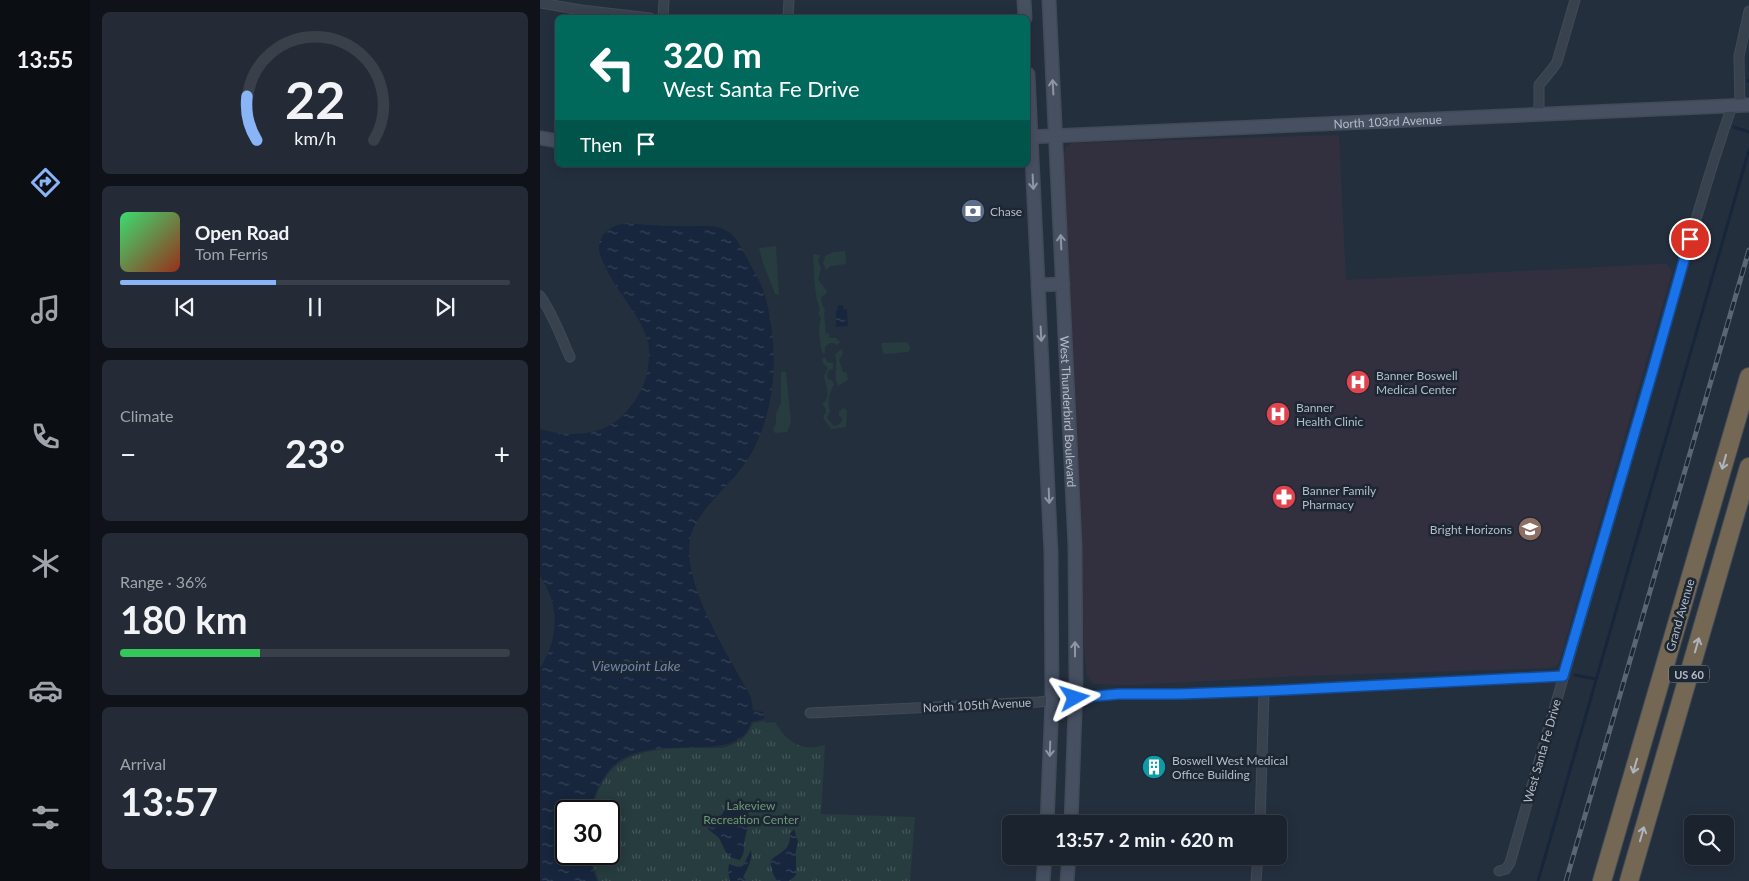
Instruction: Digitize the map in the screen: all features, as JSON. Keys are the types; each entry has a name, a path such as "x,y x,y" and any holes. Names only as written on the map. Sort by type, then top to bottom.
{"highway":[{"name":"Grand Avenue","path":"1602,881 1743,417 1749,377"},
{"name":"Grand Avenue","path":"1629,881 1749,468"}],"street":[{"path":"663,15 664,0"},
{"path":"788,15 789,0"},
{"path":"1024,0 1025,15"},
{"name":"West Thunderbird Boulevard","path":"1049,0 1074,537 1075,698 1071,815"},
{"path":"1539,116 1539,85 1557,62 1575,0"},
{"path":"540,3 624,15"},
{"name":"West Santa Fe Drive","path":"1499,871 1506,870 1510,863 1685,253 1740,106 1738,56 1749,10"},
{"name":"North 103rd Avenue","path":"1030,137 1740,106"},
{"path":"540,138 555,140"},
{"name":"West Thunderbird Boulevard","path":"1030,153 1051,553 1052,700 1047,815"},
{"path":"1038,285 1063,284"},
{"path":"540,296 545,302 570,357"},
{"name":"North 105th Avenue","path":"810,713 1052,700 1119,694 1264,691 1563,676"},
{"path":"1260,815 1264,691"},
{"path":"1043,881 1044,865"},
{"path":"1067,881 1068,865"},
{"path":"1256,881 1257,865"}],"shaded area":[{"name":"Banner Boswell Medical Center","path":"1339,135 1346,280 1659,264 1666,264 1670,268 1672,274 1559,663 1555,667 1549,668 1299,676 1131,685 1093,684 1087,676 1084,651 1078,460 1063,155 1065,150 1067,146 1073,143"}],"green space":[{"path":"776,246 779,295 775,294 759,248"},
{"path":"845,251 846,264 831,266 826,270 823,263 825,256 833,252"},
{"path":"813,254 820,255 818,261 821,268 818,280 827,291 822,296 821,301 825,310 826,334 829,333 829,338 836,338 840,342 837,345 830,343 825,347 825,353 822,353 820,339 819,326 821,318 818,313 820,309 815,290"},
{"path":"907,342 910,347 909,352 884,354 882,349 882,343"},
{"path":"842,349 843,354 839,360 843,372 847,373 848,380 838,386 835,354"},
{"path":"822,358 825,358 828,363 833,363 833,369 829,370 827,375 834,385 830,394 830,411 827,418 834,426 840,424 843,419 839,412 843,408 847,410 846,427 831,429 824,419 823,415 826,414 826,409 822,404 828,395 824,376 828,368 823,363"},
{"path":"781,372 786,372 791,422 787,432 775,433 773,430 776,423 776,414 781,403"},
{"name":"Lakeview Recreation Center","path":"775,722 790,740 802,746 817,747 825,745 821,814 915,817 910,881 599,881 593,865 620,865 620,800 595,800 600,786 609,773 619,763 646,752 678,748 722,748 728,746 745,737 753,723"}],"water":[{"name":"Viewpoint Lake","path":"627,223 660,226 709,226 725,230 739,244 765,296 773,338 774,359 773,381 765,423 747,461 698,519 690,540 693,577 699,597 718,637 751,697 753,710 764,712 764,719 751,722 745,734 733,742 718,746 643,751 626,757 612,767 604,776 594,800 555,800 555,865 592,865 597,881 540,881 540,668 551,645 555,622 551,599 547,587 540,576 540,429 550,432 582,434 602,429 625,413 635,401 645,381 649,346 645,334 636,315 612,279 599,251 601,238 608,230"},
{"path":"843,305 844,310 847,309 848,326 836,327 837,306"},
{"path":"738,804 743,804 749,816 744,851 740,860 731,857 726,852 718,837 708,829 706,818 716,819 725,810"},
{"path":"794,829 798,842 796,850 796,875 789,881 777,881 770,861 789,844 790,834"},
{"path":"751,850 748,868 743,878 748,881 730,881 729,864 738,867 743,866"}],"waterway":[{"path":"1734,127 1749,132"},
{"path":"1538,881 1749,150"},
{"path":"1575,675 1596,679"}],"railway":[{"path":"1566,881 1749,250"}],"place":[{"name":"Chase","path":"973,211"},
{"name":"Banner Boswell Medical Center","path":"1358,382"},
{"name":"Banner Health Clinic","path":"1278,414"},
{"name":"Banner Family Pharmacy","path":"1284,497"},
{"name":"Bright Horizons","path":"1530,529"},
{"name":"Boswell West Medical Office Building","path":"1154,767"}],"route":[{"path":"1075,698 1119,694 1264,691 1563,676 1620,486 1690,239"}]}
